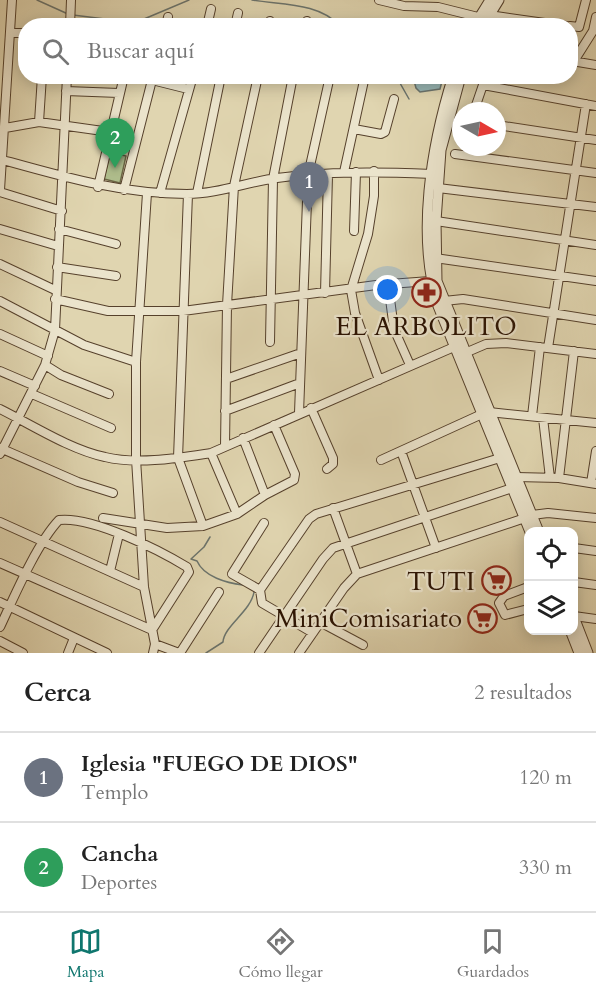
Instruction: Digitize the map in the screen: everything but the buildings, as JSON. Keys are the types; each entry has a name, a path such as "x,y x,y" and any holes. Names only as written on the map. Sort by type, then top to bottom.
{"street":[{"path":"12,0 2,130 3,159 0,191 62,211"},
{"path":"70,18 71,0"},
{"path":"379,0 438,4 467,18"},
{"path":"481,18 490,0"},
{"path":"485,18 499,0"},
{"path":"578,27 586,0"},
{"path":"209,18 211,9"},
{"path":"237,18 238,13"},
{"path":"489,15 510,18"},
{"path":"578,53 594,32 596,17"},
{"path":"10,33 18,33"},
{"path":"578,62 596,65"},
{"path":"39,122 41,84"},
{"path":"66,84 64,176 55,290 55,330 45,365 20,419 1,450 78,483 113,493"},
{"path":"98,187 122,84"},
{"path":"124,190 150,84"},
{"path":"172,84 188,89"},
{"path":"160,193 190,84"},
{"path":"203,526 178,458 183,311 192,194 219,84"},
{"path":"225,446 227,305 234,186 256,84"},
{"path":"270,342 273,178 291,84"},
{"path":"299,413 308,175 327,84"},
{"path":"344,172 363,84"},
{"path":"451,84 438,132 432,174 429,221 430,281 454,346 516,477 529,516 530,527"},
{"path":"459,84 441,150 436,221 437,281 512,488 536,527"},
{"path":"477,102 483,86 596,106"},
{"path":"66,91 119,93"},
{"path":"354,129 381,134 386,132 394,99"},
{"path":"532,416 544,348 553,314 586,104"},
{"path":"2,130 39,122 110,132"},
{"path":"506,126 596,140"},
{"path":"470,156 596,173"},
{"path":"3,159 98,187 147,193 192,194 273,178 344,172 432,174"},
{"path":"375,171 368,234 354,289 355,313 382,378"},
{"path":"354,231 356,172"},
{"path":"325,293 328,174"},
{"path":"438,188 596,207"},
{"path":"147,193 136,362 136,459 144,587 154,649 179,653 219,592"},
{"path":"436,221 596,245"},
{"path":"0,229 58,246"},
{"path":"59,229 116,244"},
{"path":"435,258 596,281"},
{"path":"0,264 55,290"},
{"path":"57,267 116,276"},
{"path":"55,299 108,311 183,311 376,285 430,281"},
{"path":"388,284 394,329 410,365"},
{"path":"444,301 463,299 596,320"},
{"path":"0,301 84,345 136,362"},
{"path":"0,334 48,356"},
{"path":"465,353 486,344 506,342 596,354"},
{"path":"0,409 107,458 178,458 211,453 454,346"},
{"path":"555,478 567,420 574,351"},
{"path":"226,380 301,353"},
{"path":"45,365 61,375 109,394"},
{"path":"0,371 33,390 111,428"},
{"path":"225,411 300,383"},
{"path":"311,408 333,458 333,464 327,470"},
{"path":"381,460 486,413 596,423"},
{"path":"543,418 555,478"},
{"path":"103,518 141,526 183,529 203,526 237,514 265,495 292,482 295,477 274,425"},
{"path":"243,438 265,495"},
{"path":"401,451 436,548"},
{"path":"516,477 555,478 593,483 596,451"},
{"path":"211,453 237,514"},
{"path":"313,633 262,603 260,590 309,519 333,508 500,458"},
{"path":"259,653 322,559 333,548 512,488"},
{"path":"333,508 357,574"},
{"path":"310,653 300,651 357,574 529,516 555,513 596,518"},
{"path":"0,627 45,542 57,523 64,520 142,541 189,569 152,630"},
{"path":"0,522 144,587"},
{"path":"260,590 234,577 232,571 264,524"},
{"path":"110,571 119,534"},
{"path":"578,549 596,551"},
{"path":"0,562 152,630"},
{"path":"578,583 596,585"},
{"path":"524,588 504,596 499,603 502,613 508,616 524,610"},
{"path":"0,602 107,653"},
{"path":"578,617 596,619"},
{"path":"320,622 363,645"},
{"path":"578,628 588,653"},
{"path":"572,635 579,653"},
{"path":"68,653 75,638"},
{"path":"0,641 23,653"}],"green space":[{"path":"110,152 126,156 120,183 104,179"}],"water":[{"path":"415,84 441,84 440,89 420,92"}],"waterway":[{"path":"37,0 68,14"},
{"path":"146,18 189,0"},
{"path":"252,0 299,6 331,18"},
{"path":"73,15 97,18"},
{"path":"401,84 409,99"},
{"path":"210,537 204,547 191,559 197,561 200,567 210,575 230,583 243,585"},
{"path":"206,653 223,642 224,636 248,606 254,592"}],"place":[{"name":"Cancha","path":"115,168"},
{"name":"Iglesia \"FUEGO DE DIOS\"","path":"309,212"},
{"name":"EL ARBOLITO","path":"426,292"},
{"name":"TUTI","path":"496,581"},
{"name":"MiniComisariato","path":"483,618"}]}
